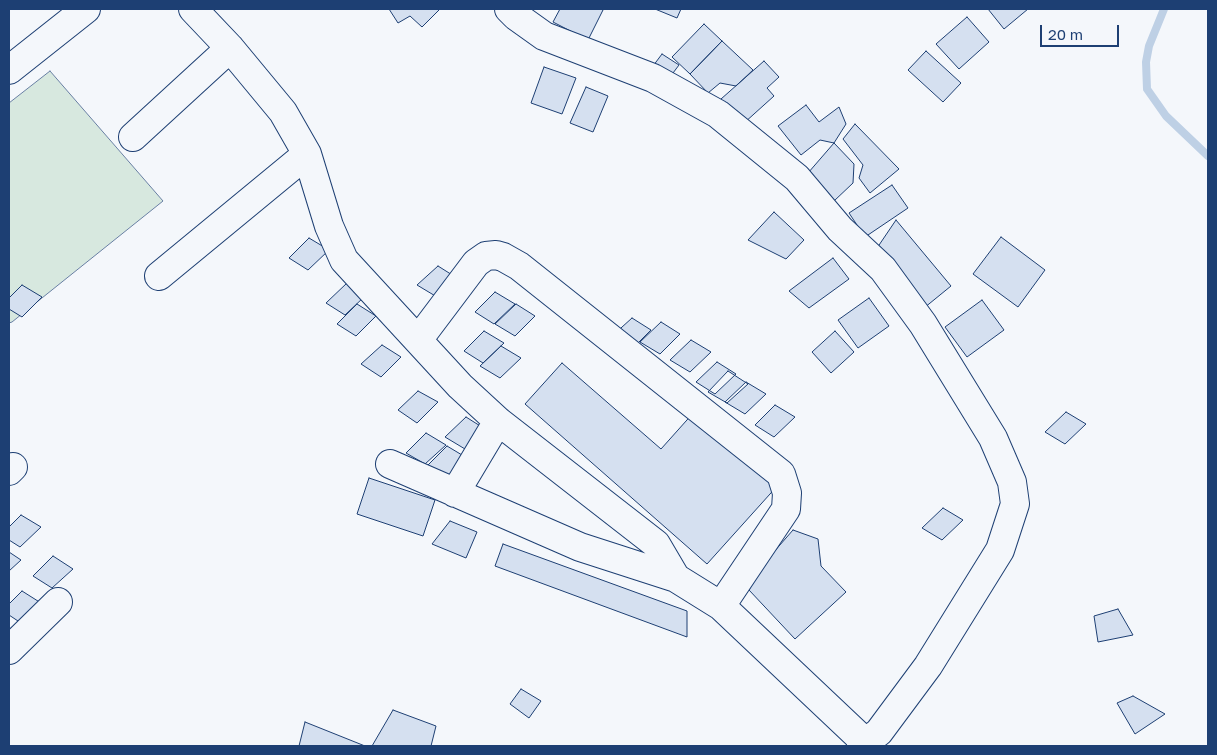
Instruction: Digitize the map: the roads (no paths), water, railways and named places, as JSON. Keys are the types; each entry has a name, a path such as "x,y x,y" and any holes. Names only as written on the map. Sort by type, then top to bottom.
{"street":[{"path":"9,70 86,9"},
{"path":"193,9 230,48 284,112 307,154 329,226 344,260 460,386 498,421 656,544 676,578"},
{"path":"390,464 580,547 676,578 721,606 864,745 879,732 928,666 989,570 1000,550 1015,504 1012,482 993,438 923,324 883,269 840,229 797,178 718,114 653,78 544,36 509,9"},
{"path":"133,137 230,48"},
{"path":"159,276 307,154"},
{"path":"418,340 476,263 486,256 496,255 503,257 519,266 781,474 787,493 786,509 721,606"},
{"path":"455,493 498,421"},
{"path":"9,650 58,602"}],"waterway":[{"path":"1164,9 1149,46 1146,62 1147,89 1166,116 1208,156"}]}
